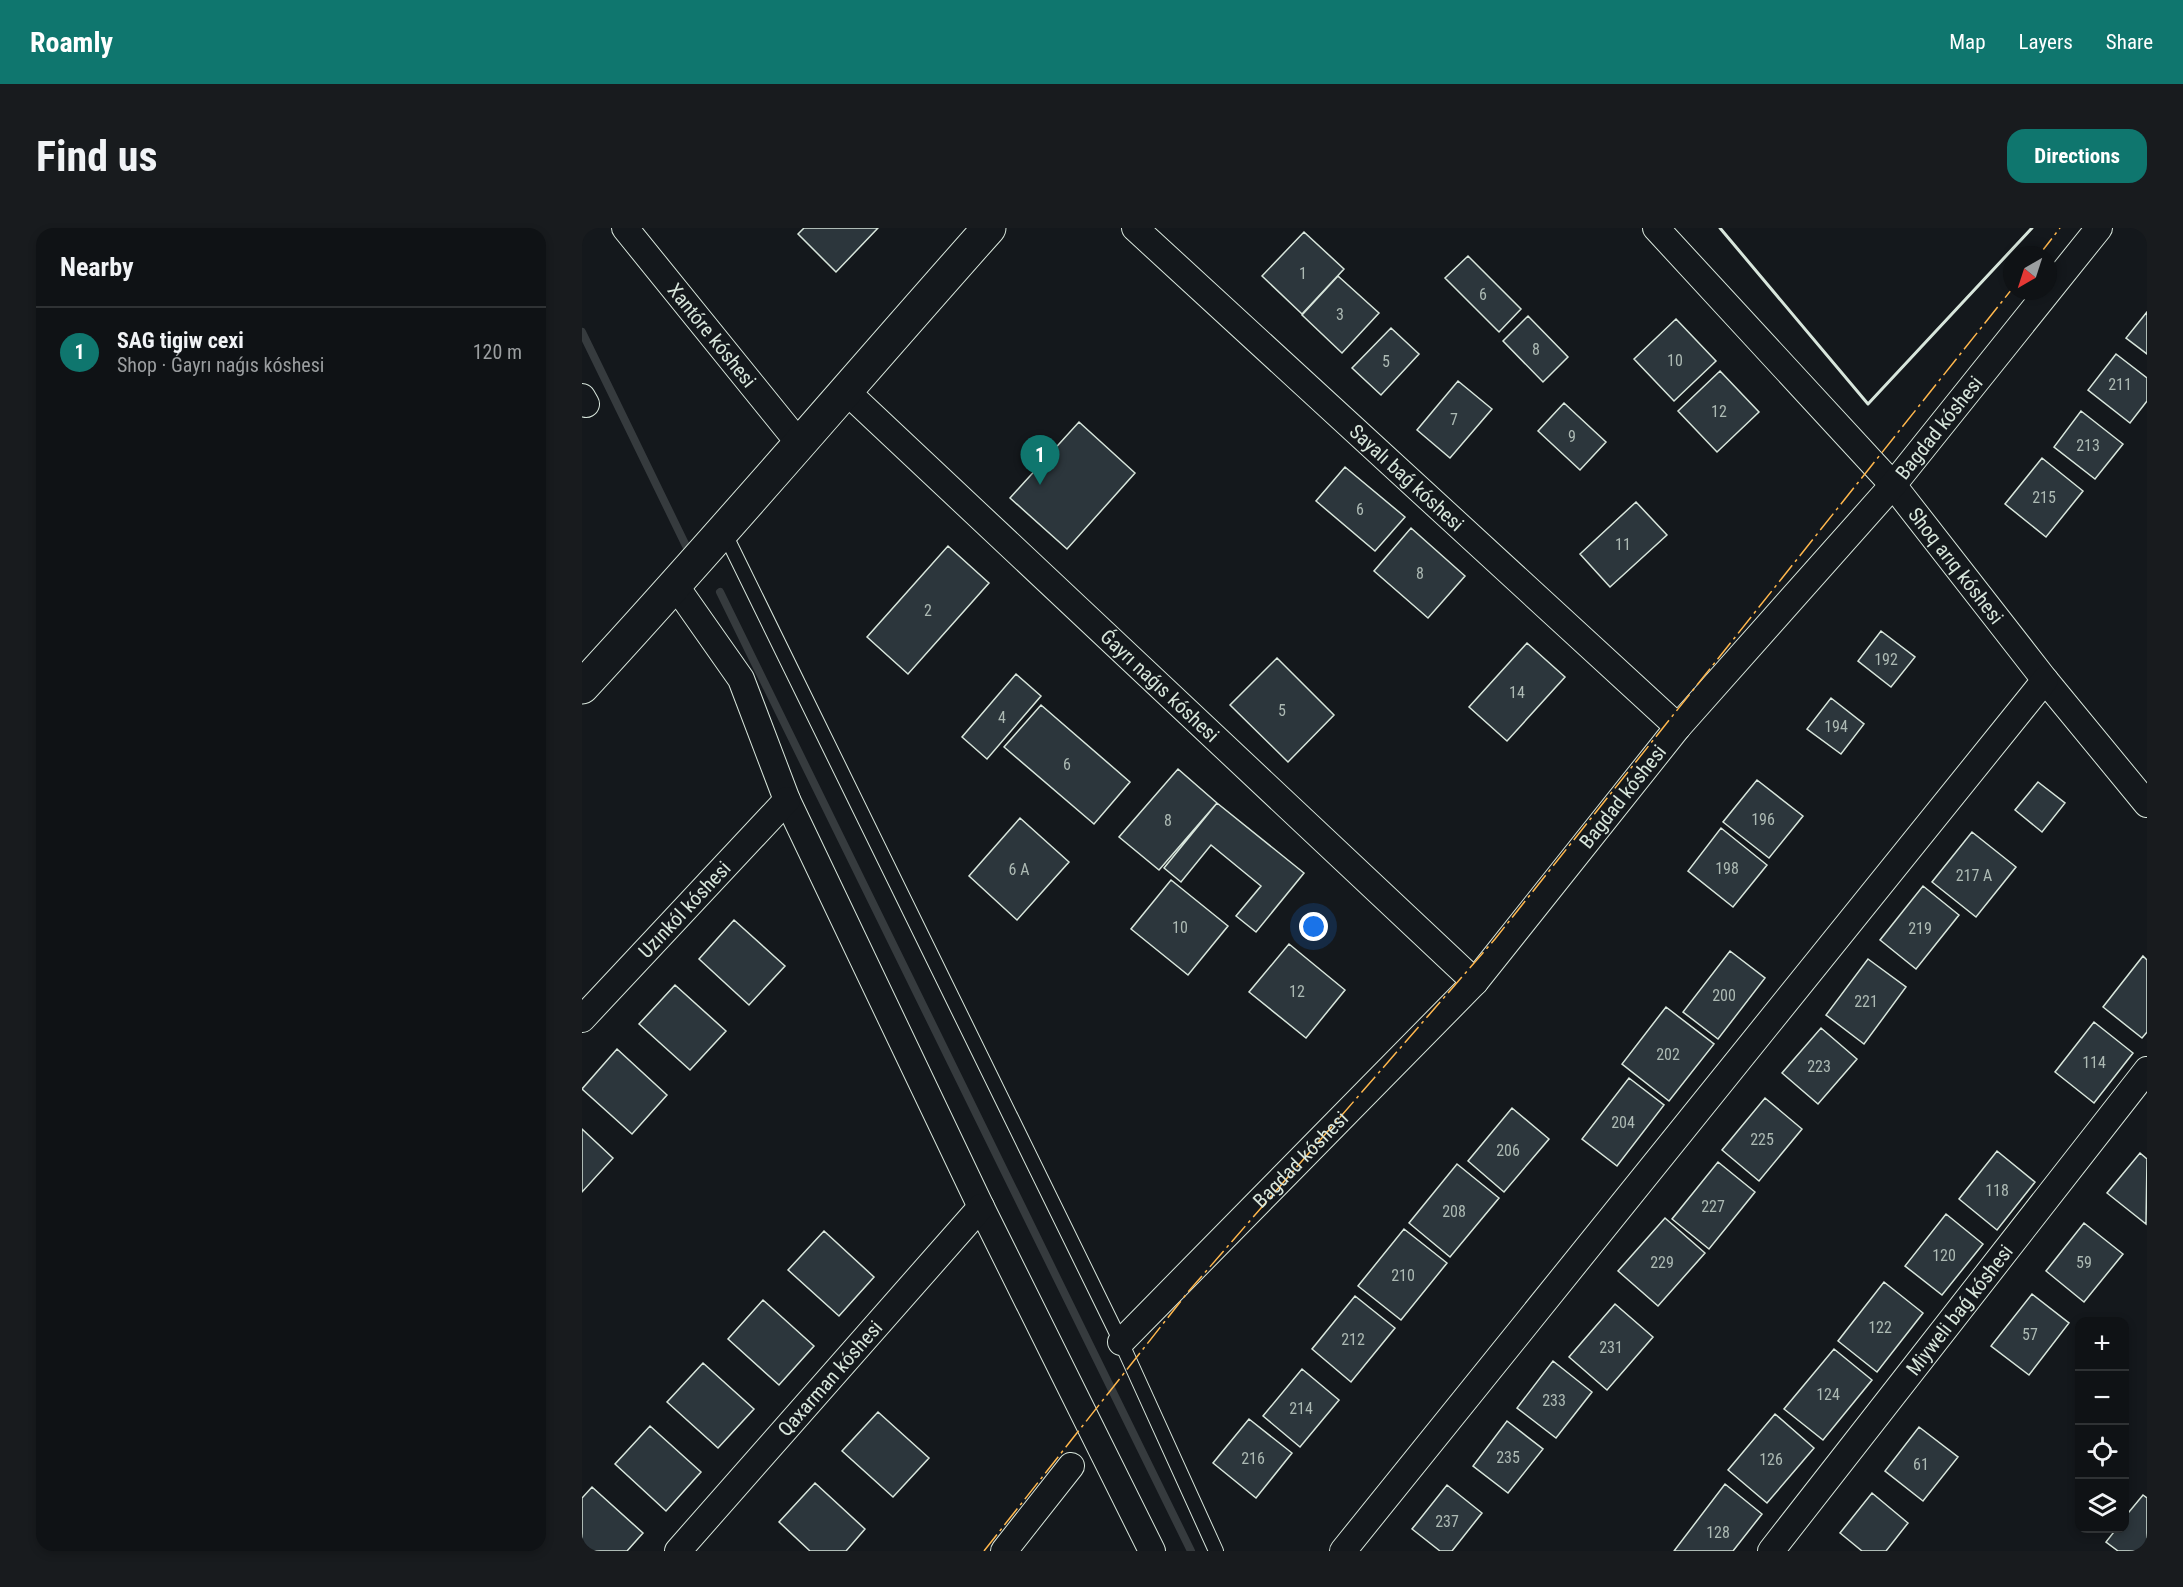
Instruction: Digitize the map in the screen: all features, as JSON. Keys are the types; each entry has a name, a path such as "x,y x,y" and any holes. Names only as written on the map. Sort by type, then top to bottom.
{"main road":[{"path":"582,687 724,531 989,228"}],"street":[{"name":"Xantóre kóshesi","path":"625,228 799,443"},
{"name":"Sayalı baǵ kóshesi","path":"1135,228 1677,727"},
{"name":"Shoq arıq kóshesi","path":"1656,228 1893,486 2045,680 2147,804"},
{"name":"Bagdad kóshesi","path":"1120,1342 1475,982 1677,727 1893,486 2099,228"},
{"name":"Ǵayrı naǵıs kóshesi","path":"845,390 1475,982"},
{"path":"675,585 741,680 787,800 981,1206 1152,1551"},
{"path":"1343,1551 2045,680"},
{"name":"Uzınkól kóshesi","path":"582,1019 787,800"},
{"name":"Miyweli baǵ kóshesi","path":"1771,1551 2147,1070"},
{"name":"Qaxarman kóshesi","path":"678,1551 981,1206"},
{"path":"1004,1551 1071,1466"}],"lane":[{"path":"724,531 1120,1342 1216,1551"}],"building":[{"path":"804,228 878,228 836,272 798,234"},
{"path":"1304,232 1344,269 1302,314 1262,276"},
{"path":"1468,256 1521,309 1499,332 1445,278"},
{"path":"1338,276 1379,313 1342,353 1302,315"},
{"path":"2147,312 2147,354 2126,338"},
{"path":"1528,316 1568,357 1543,382 1503,341"},
{"path":"1676,319 1716,361 1674,401 1634,359"},
{"path":"1391,328 1419,354 1381,395 1352,368"},
{"path":"2116,354 2147,378 2147,401 2130,423 2088,390"},
{"path":"1720,371 1759,412 1717,452 1678,411"},
{"path":"1458,381 1492,409 1450,458 1417,430"},
{"path":"1564,403 1606,442 1580,470 1538,431"},
{"path":"2081,411 2123,444 2095,479 2054,447"},
{"path":"1079,422 1135,473 1067,549 1010,498"},
{"path":"2042,458 2083,491 2046,537 2005,504"},
{"path":"1345,467 1405,517 1375,551 1316,501"},
{"path":"1636,502 1667,535 1610,587 1580,554"},
{"path":"1411,528 1465,576 1428,618 1374,571"},
{"path":"948,546 989,583 908,674 867,637"},
{"path":"1881,631 1915,657 1891,687 1858,661"},
{"path":"1527,643 1565,677 1507,741 1469,707"},
{"path":"1277,658 1334,715 1288,762 1230,705"},
{"path":"1016,674 1041,696 987,759 962,737"},
{"path":"1831,698 1864,724 1841,754 1807,729"},
{"path":"1041,705 1130,782 1094,824 1004,747"},
{"path":"1178,769 1217,803 1159,870 1119,837"},
{"path":"1757,780 1803,816 1769,858 1723,822"},
{"path":"2038,782 2065,803 2042,832 2015,810"},
{"path":"1217,803 1304,873 1256,932 1236,916 1261,886 1211,845 1181,882 1164,868"},
{"path":"1020,818 1069,862 1017,920 969,876"},
{"path":"1721,828 1767,865 1733,907 1688,871"},
{"path":"1972,832 2016,867 1976,917 1932,882"},
{"path":"1171,880 1228,926 1188,975 1131,929"},
{"path":"1923,886 1959,915 1916,969 1880,940"},
{"path":"734,920 785,966 749,1005 699,959"},
{"path":"1289,944 1345,990 1306,1038 1249,992"},
{"path":"1730,951 1765,978 1718,1039 1683,1012"},
{"path":"2143,956 2147,960 2147,1032 2142,1038 2103,1007"},
{"path":"1868,959 1906,987 1864,1044 1826,1015"},
{"path":"675,985 726,1031 690,1070 639,1024"},
{"path":"1666,1007 1714,1044 1669,1101 1622,1064"},
{"path":"2094,1022 2133,1053 2094,1103 2055,1072"},
{"path":"1821,1028 1857,1059 1818,1104 1782,1073"},
{"path":"617,1049 667,1095 632,1134 582,1089"},
{"path":"1629,1078 1664,1105 1617,1166 1582,1139"},
{"path":"1765,1098 1802,1129 1759,1181 1722,1150"},
{"path":"1512,1108 1549,1139 1504,1192 1468,1161"},
{"path":"582,1129 613,1158 582,1192"},
{"path":"1997,1151 2035,1182 1997,1230 1959,1199"},
{"path":"2140,1153 2147,1159 2146,1224 2107,1193"},
{"path":"1718,1162 1755,1192 1709,1249 1672,1219"},
{"path":"1457,1164 1499,1198 1450,1257 1409,1223"},
{"path":"1946,1214 1983,1244 1942,1295 1905,1266"},
{"path":"1665,1218 1705,1253 1658,1306 1618,1271"},
{"path":"2084,1223 2123,1254 2084,1302 2046,1271"},
{"path":"1404,1229 1447,1263 1401,1320 1358,1286"},
{"path":"824,1231 874,1277 839,1316 788,1270"},
{"path":"1884,1282 1923,1313 1877,1372 1838,1341"},
{"path":"2032,1294 2069,1323 2029,1375 1991,1346"},
{"path":"1355,1296 1395,1328 1351,1382 1312,1349"},
{"path":"763,1300 814,1346 779,1385 728,1339"},
{"path":"1615,1304 1653,1337 1607,1390 1569,1357"},
{"path":"1834,1349 1872,1380 1823,1440 1784,1409"},
{"path":"1553,1361 1592,1392 1556,1438 1517,1408"},
{"path":"703,1363 754,1409 718,1448 667,1402"},
{"path":"1302,1369 1339,1400 1300,1447 1263,1416"},
{"path":"878,1412 929,1458 893,1497 842,1451"},
{"path":"1775,1414 1814,1448 1767,1503 1728,1470"},
{"path":"1249,1419 1292,1453 1256,1498 1213,1463"},
{"path":"1507,1421 1543,1449 1508,1493 1473,1466"},
{"path":"650,1426 701,1472 666,1511 615,1464"},
{"path":"1919,1427 1958,1457 1923,1501 1885,1471"},
{"path":"815,1483 865,1529 846,1551 810,1551 779,1522"},
{"path":"1725,1484 1762,1514 1733,1551 1674,1551"},
{"path":"1447,1485 1482,1513 1452,1551 1440,1551 1412,1529"},
{"path":"592,1487 643,1533 627,1551 584,1551 582,1549 582,1498"},
{"path":"1872,1493 1908,1523 1886,1551 1862,1551 1840,1533"},
{"path":"2143,1495 2147,1498 2147,1551 2118,1551 2106,1542 2113,1533 2129,1533 2129,1512"}],"waterway":[{"path":"582,332 690,554"},
{"path":"720,592 1191,1551"}],"wall":[{"path":"1720,228 1868,404 2032,228"}],"power":[{"path":"2046,246 2060,228"},
{"path":"984,1551 1188,1292 1495,939 2003,300"}],"place":[{"name":"SAG tigiw cexi","path":"1040,485"}]}
